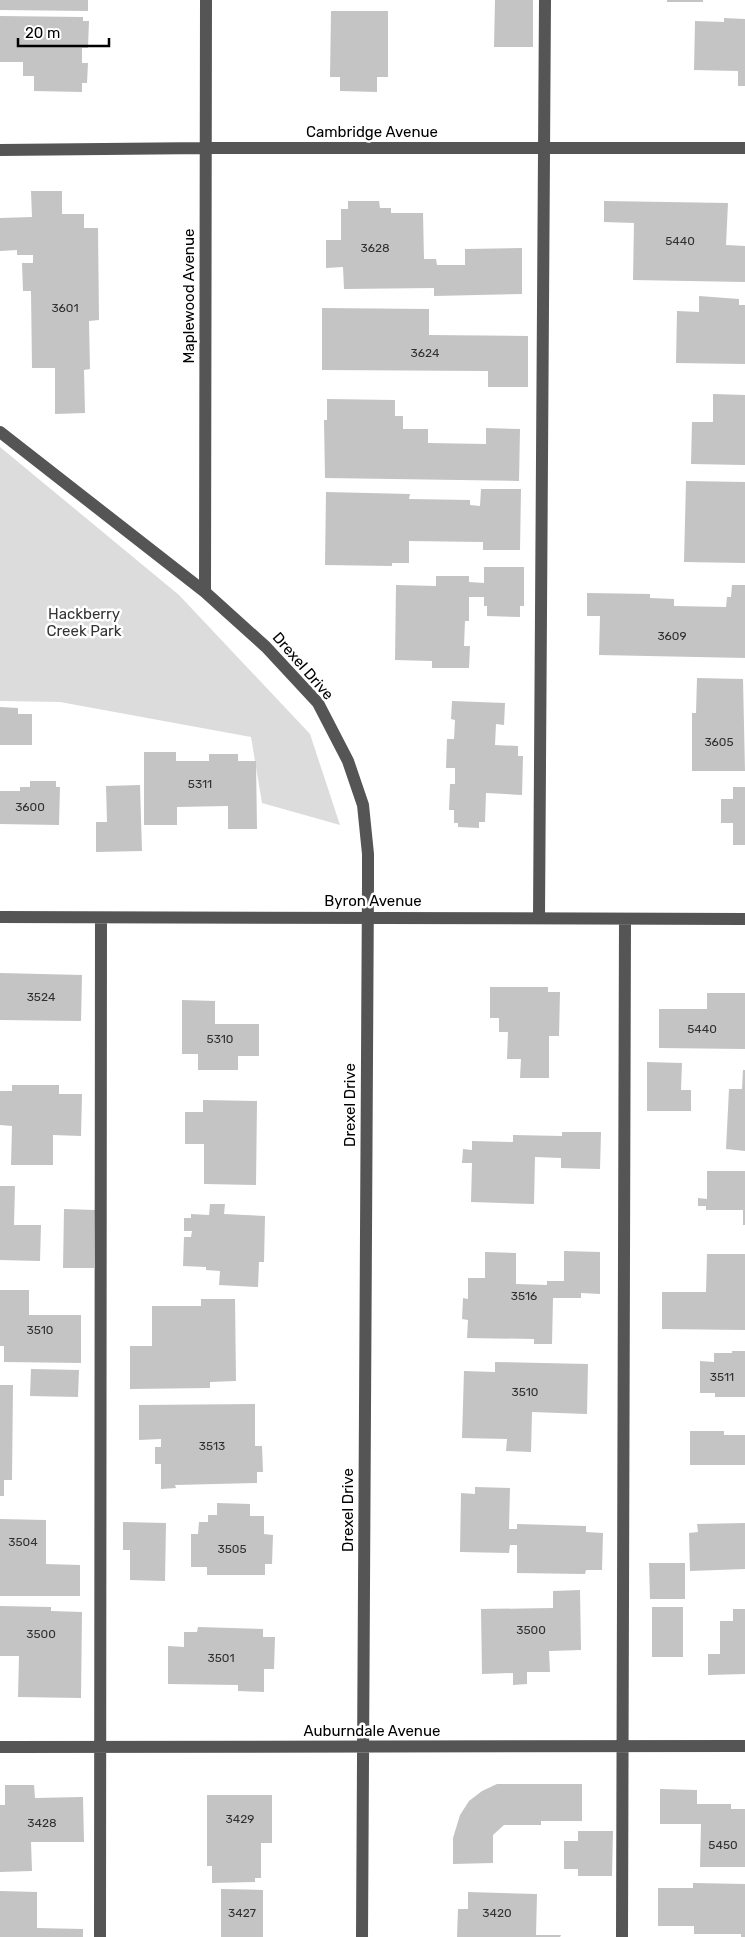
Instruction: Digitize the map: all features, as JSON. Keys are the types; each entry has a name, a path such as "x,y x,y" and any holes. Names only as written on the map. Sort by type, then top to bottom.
{"street":[{"name":"Maplewood Avenue","path":"205,592 206,0"},
{"path":"539,918 545,0"},
{"name":"Cambridge Avenue","path":"0,150 745,148"},
{"name":"Drexel Drive","path":"0,432 205,592 266,646 318,703 348,761 363,804 368,854 362,1937"},
{"name":"Byron Avenue","path":"0,917 745,919"},
{"path":"100,1937 101,918"},
{"path":"622,1937 624,919"},
{"name":"Auburndale Avenue","path":"0,1747 745,1746"}],"green space":[{"name":"Hackberry Creek Park","path":"0,447 179,595 310,734 340,825 262,803 251,737 60,702 0,701"}],"building":[{"path":"0,0 88,0 88,11 0,10"},
{"path":"495,0 533,0 533,47 494,47"},
{"path":"667,0 703,0 703,2 667,2"},
{"path":"331,11 388,11 388,77 377,77 377,92 340,91 340,77 330,77"},
{"path":"0,16 83,17 83,21 89,21 88,48 82,48 82,63 88,63 87,83 82,83 82,92 34,91 34,76 23,76 23,62 0,62"},
{"path":"724,18 745,19 745,86 738,86 738,71 694,70 695,21 724,22"},
{"path":"31,191 62,191 62,214 84,214 84,228 98,228 99,320 89,321 90,369 84,370 85,413 55,414 55,368 32,368 31,291 23,291 22,263 33,263 33,255 17,255 17,250 0,251 0,218 32,217"},
{"path":"348,201 379,201 380,208 391,208 391,213 423,213 424,259 436,259 437,265 465,265 465,249 522,248 522,294 434,296 434,288 344,289 343,267 326,268 326,240 341,240 341,209 348,209"},
{"path":"604,201 728,203 726,245 745,246 745,282 633,280 634,223 604,222"},
{"path":"699,296 739,299 739,305 745,305 745,364 676,363 677,311 699,312"},
{"path":"322,308 429,309 429,335 528,336 528,387 488,387 488,371 322,370"},
{"path":"713,394 745,395 745,465 691,464 692,422 713,422"},
{"path":"327,399 395,400 395,416 403,416 403,429 428,429 428,443 486,444 486,428 520,429 519,481 325,478 324,420 327,420"},
{"path":"686,481 745,482 745,563 684,562"},
{"path":"481,489 521,489 520,550 483,550 483,542 409,541 409,563 392,563 392,566 325,565 326,492 410,494 409,499 470,500 470,505 480,506"},
{"path":"484,567 524,567 524,606 520,606 520,617 487,616 487,606 484,606 484,597 469,597 469,621 465,621 464,646 470,646 469,668 432,668 432,661 395,660 396,585 436,586 436,576 469,576 469,582 484,583"},
{"path":"732,585 745,585 745,658 599,655 600,616 587,616 587,593 650,594 650,598 674,599 674,606 726,607 727,597 731,597"},
{"path":"697,678 743,679 745,771 692,771 692,713 696,713"},
{"path":"452,701 505,703 504,725 496,724 495,745 518,746 518,756 523,756 522,795 486,793 485,822 479,822 479,828 458,827 458,823 454,823 454,810 449,810 450,784 455,784 455,768 446,768 447,739 454,739 455,720 451,719"},
{"path":"0,707 18,708 18,714 32,714 32,745 0,745"},
{"path":"144,752 176,752 176,761 209,761 209,754 238,754 238,761 256,761 257,829 228,829 228,806 177,807 177,825 144,825"},
{"path":"30,781 56,781 56,787 60,787 59,825 0,824 0,791 20,791 20,787 30,787"},
{"path":"140,785 142,851 96,852 96,822 107,822 106,786"},
{"path":"733,787 745,787 745,845 733,845 733,823 721,823 721,799 733,799"},
{"path":"0,973 82,975 81,1021 0,1020"},
{"path":"490,987 548,987 548,992 560,992 559,1036 549,1036 549,1078 520,1078 521,1059 507,1059 508,1032 499,1032 499,1018 490,1018"},
{"path":"707,993 745,993 745,1049 659,1048 659,1009 707,1009"},
{"path":"182,1000 215,1001 215,1024 259,1024 259,1056 238,1056 238,1070 198,1070 198,1054 182,1054"},
{"path":"647,1062 682,1063 681,1090 691,1090 691,1111 647,1111"},
{"path":"743,1070 745,1070 745,1151 726,1149 729,1089 742,1089"},
{"path":"12,1085 59,1085 59,1094 82,1094 81,1136 53,1135 53,1165 11,1165 12,1126 0,1125 0,1091 12,1091"},
{"path":"203,1100 257,1101 256,1185 204,1184 204,1144 185,1144 185,1112 203,1112"},
{"path":"562,1132 601,1132 600,1169 561,1168 561,1158 535,1157 534,1204 471,1202 472,1163 462,1163 463,1149 472,1150 472,1141 513,1142 513,1135 562,1136"},
{"path":"707,1171 745,1171 745,1225 743,1225 743,1210 706,1210 706,1206 698,1206 698,1198 707,1199"},
{"path":"0,1186 15,1186 14,1225 41,1225 40,1261 0,1260"},
{"path":"210,1204 225,1204 224,1214 265,1216 264,1262 259,1262 258,1287 219,1285 220,1271 206,1270 206,1267 183,1266 184,1237 191,1237 192,1231 184,1231 184,1218 191,1218 191,1214 209,1215"},
{"path":"64,1209 95,1210 94,1268 63,1268"},
{"path":"564,1251 600,1252 600,1294 581,1293 581,1298 553,1298 552,1344 534,1344 534,1339 467,1338 468,1320 462,1319 463,1298 468,1299 468,1278 485,1278 485,1252 516,1253 516,1284 547,1285 547,1281 564,1281"},
{"path":"707,1254 745,1254 745,1330 662,1329 662,1292 706,1292"},
{"path":"0,1290 29,1290 29,1315 81,1315 81,1363 4,1362 4,1346 0,1346"},
{"path":"201,1299 235,1299 236,1381 210,1382 210,1388 130,1389 130,1346 152,1346 152,1306 201,1306"},
{"path":"732,1351 745,1351 745,1397 715,1397 715,1393 700,1393 700,1361 714,1362 714,1353 732,1353"},
{"path":"495,1362 588,1364 587,1414 532,1412 531,1452 506,1451 507,1439 462,1438 464,1371 495,1372"},
{"path":"31,1369 79,1370 78,1397 30,1396"},
{"path":"0,1385 13,1385 12,1480 4,1480 4,1496 0,1496"},
{"path":"255,1404 255,1446 262,1446 263,1472 257,1472 257,1483 175,1485 176,1488 161,1489 161,1464 155,1464 155,1447 161,1447 161,1439 139,1440 139,1405"},
{"path":"690,1431 724,1431 724,1435 745,1435 745,1465 690,1465"},
{"path":"475,1487 510,1488 509,1529 517,1529 517,1524 586,1526 586,1532 603,1533 602,1570 586,1570 585,1574 517,1573 517,1545 510,1545 509,1553 460,1552 461,1493 475,1494"},
{"path":"217,1503 250,1504 250,1516 264,1516 264,1534 273,1535 272,1564 265,1564 265,1575 207,1575 207,1567 191,1567 191,1534 198,1534 199,1522 208,1522 208,1515 217,1515"},
{"path":"0,1519 46,1520 46,1564 80,1565 80,1596 0,1596"},
{"path":"123,1522 166,1523 165,1581 130,1580 130,1550 123,1550"},
{"path":"745,1523 745,1569 690,1571 689,1533 698,1532 697,1524"},
{"path":"649,1563 685,1563 685,1599 650,1599"},
{"path":"580,1590 581,1650 549,1651 550,1672 527,1672 527,1684 513,1685 513,1673 482,1674 481,1609 553,1608 553,1591"},
{"path":"0,1606 51,1607 51,1611 82,1612 81,1698 18,1697 19,1656 0,1656"},
{"path":"652,1607 683,1607 683,1657 652,1657"},
{"path":"733,1609 745,1609 745,1674 708,1675 708,1654 720,1654 720,1621 733,1621"},
{"path":"198,1627 263,1629 263,1637 275,1637 274,1669 264,1669 264,1692 238,1691 238,1685 168,1684 168,1646 184,1647 184,1632 197,1632"},
{"path":"497,1784 582,1784 582,1821 541,1821 541,1825 504,1825 493,1835 493,1863 453,1864 453,1838 460,1815 469,1801 482,1791"},
{"path":"5,1785 34,1785 35,1798 83,1797 84,1842 31,1842 32,1871 0,1872 0,1805 5,1805"},
{"path":"660,1789 697,1790 697,1804 731,1804 731,1809 745,1809 745,1867 700,1867 701,1824 660,1824"},
{"path":"207,1795 272,1795 272,1843 261,1843 261,1878 255,1878 255,1882 212,1883 212,1866 207,1866"},
{"path":"578,1831 613,1831 612,1876 578,1876 578,1869 564,1869 564,1841 578,1841"},
{"path":"693,1883 745,1884 745,1937 741,1937 741,1934 694,1934 694,1926 658,1926 658,1888 693,1888"},
{"path":"221,1889 263,1890 263,1937 221,1937"},
{"path":"0,1891 37,1892 37,1928 83,1929 83,1937 0,1937"},
{"path":"468,1892 537,1894 536,1935 561,1935 560,1937 457,1937 458,1909 468,1909"}]}
